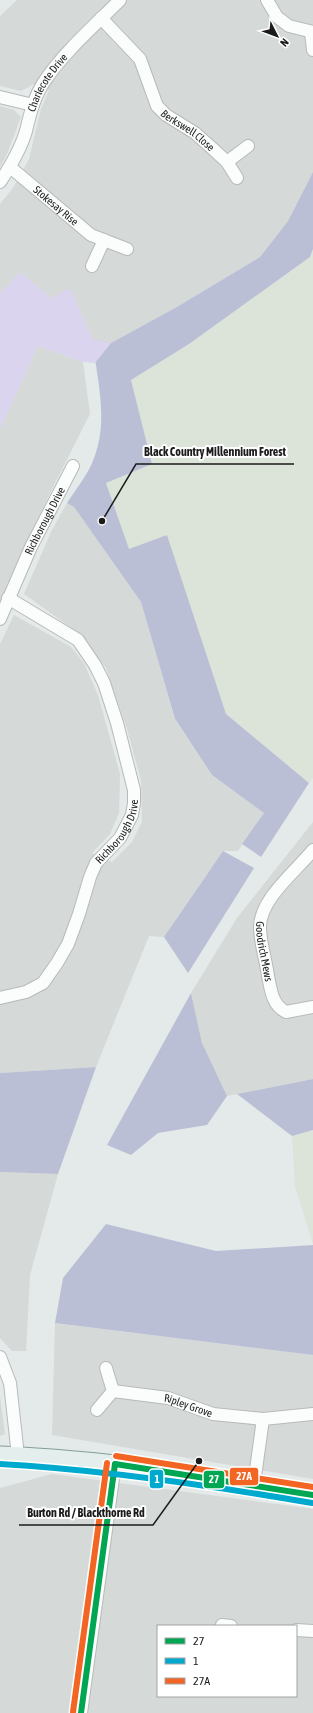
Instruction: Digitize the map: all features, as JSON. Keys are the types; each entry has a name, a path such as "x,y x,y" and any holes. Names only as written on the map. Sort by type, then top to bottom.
{"main road":[{"path":"0,1467 9,1456 115,1464 313,1494"}],"street":[{"name":"Charlecote Drive","path":"0,182 10,167 26,132 33,105 44,83 101,18 120,0"},
{"path":"267,0 277,17 289,26 312,32 313,50"},
{"name":"Berkswell Close","path":"101,18 140,59 157,106 166,115 195,133 227,162 237,178"},
{"path":"0,97 33,105"},
{"path":"227,162 248,146"},
{"name":"Stokesay Rise","path":"10,167 91,235 127,249"},
{"path":"92,266 104,240"},
{"name":"Richborough Drive","path":"0,619 8,598 73,466"},
{"name":"Richborough Drive","path":"0,998 26,992 43,983 57,963 68,944 96,863 120,838 132,815 134,803 134,790 117,723 104,683 94,665 78,640 8,598"},
{"name":"Goodrich Mews","path":"313,850 268,902 262,914 260,928 271,991 278,1006 286,1012 313,1007"},
{"path":"0,1357 10,1383 9,1456"},
{"path":"97,1410 113,1391 106,1368"},
{"name":"Ripley Grove","path":"113,1391 168,1398 213,1414 263,1419 313,1414"},
{"path":"254,1484 263,1419"},
{"path":"81,1713 115,1464"},
{"path":"297,1630 313,1631"}],"shaded area":[{"path":"17,0 313,0 313,172 288,221 260,257 175,308 111,343 92,339 72,292 51,298 20,272 0,294 0,204 13,188 29,159 41,109 49,90 34,84 21,91 0,86 0,16"},
{"path":"0,106 14,110 21,117 7,154 0,167"},
{"path":"313,172 313,249 310,257 189,344 131,380 152,464 106,483 129,549 167,535 226,714 309,783 261,857 242,844 264,813 212,775 175,719 141,602 74,507 67,503 92,464 101,429 99,384 92,339 111,343 175,308 260,257 288,221"},
{"path":"313,249 313,778 309,783 226,714 167,536 129,549 106,483 152,464 131,380 189,344 310,257"},
{"path":"20,272 51,298 67,289 72,292 92,339 111,343 95,363 83,362 38,346 0,429 0,294"},
{"path":"38,346 83,362 90,414 50,493 0,603 0,429"},
{"path":"67,503 74,507 141,602 175,720 212,775 264,813 238,851 223,851 164,937 149,936 96,1067 0,1073 0,644 14,615 71,647 84,663 98,695 120,774 119,813 110,834 92,853 112,862 132,842 142,822 141,780 127,729 106,668 81,635 24,594 51,532"},
{"path":"313,822 313,1079 227,1096 202,1043 191,993 237,918"},
{"path":"223,851 254,868 188,973 164,937"},
{"path":"191,993 202,1043 227,1096 207,1125 158,1133 131,1155 107,1145"},
{"path":"96,1067 58,1174 0,1172 0,1073"},
{"path":"313,1079 313,1130 292,1136 237,1094"},
{"path":"313,1130 313,1244 295,1186 292,1136"},
{"path":"0,1172 58,1174 30,1275 26,1351 12,1351 0,1338"},
{"path":"106,1224 216,1251 313,1245 313,1355 55,1323 63,1278"},
{"path":"55,1323 313,1355 313,1479 52,1435"},
{"path":"0,1396 5,1434 0,1436"},
{"path":"52,1474 313,1509 313,1713 0,1713 0,1488"}],"transit line":[{"name":"27A","path":"116,1456 313,1487"},
{"name":"27A","path":"73,1712 107,1463"},
{"name":"1","path":"0,1464 117,1474 234,1490 312,1503"},
{"name":"27","path":"115,1464 313,1495"},
{"name":"27","path":"81,1713 115,1464"}],"place":[{"name":"Black Country Millennium Forest","path":"102,521"},
{"name":"Burton Rd / Blackthorne Rd","path":"199,1461"}]}
